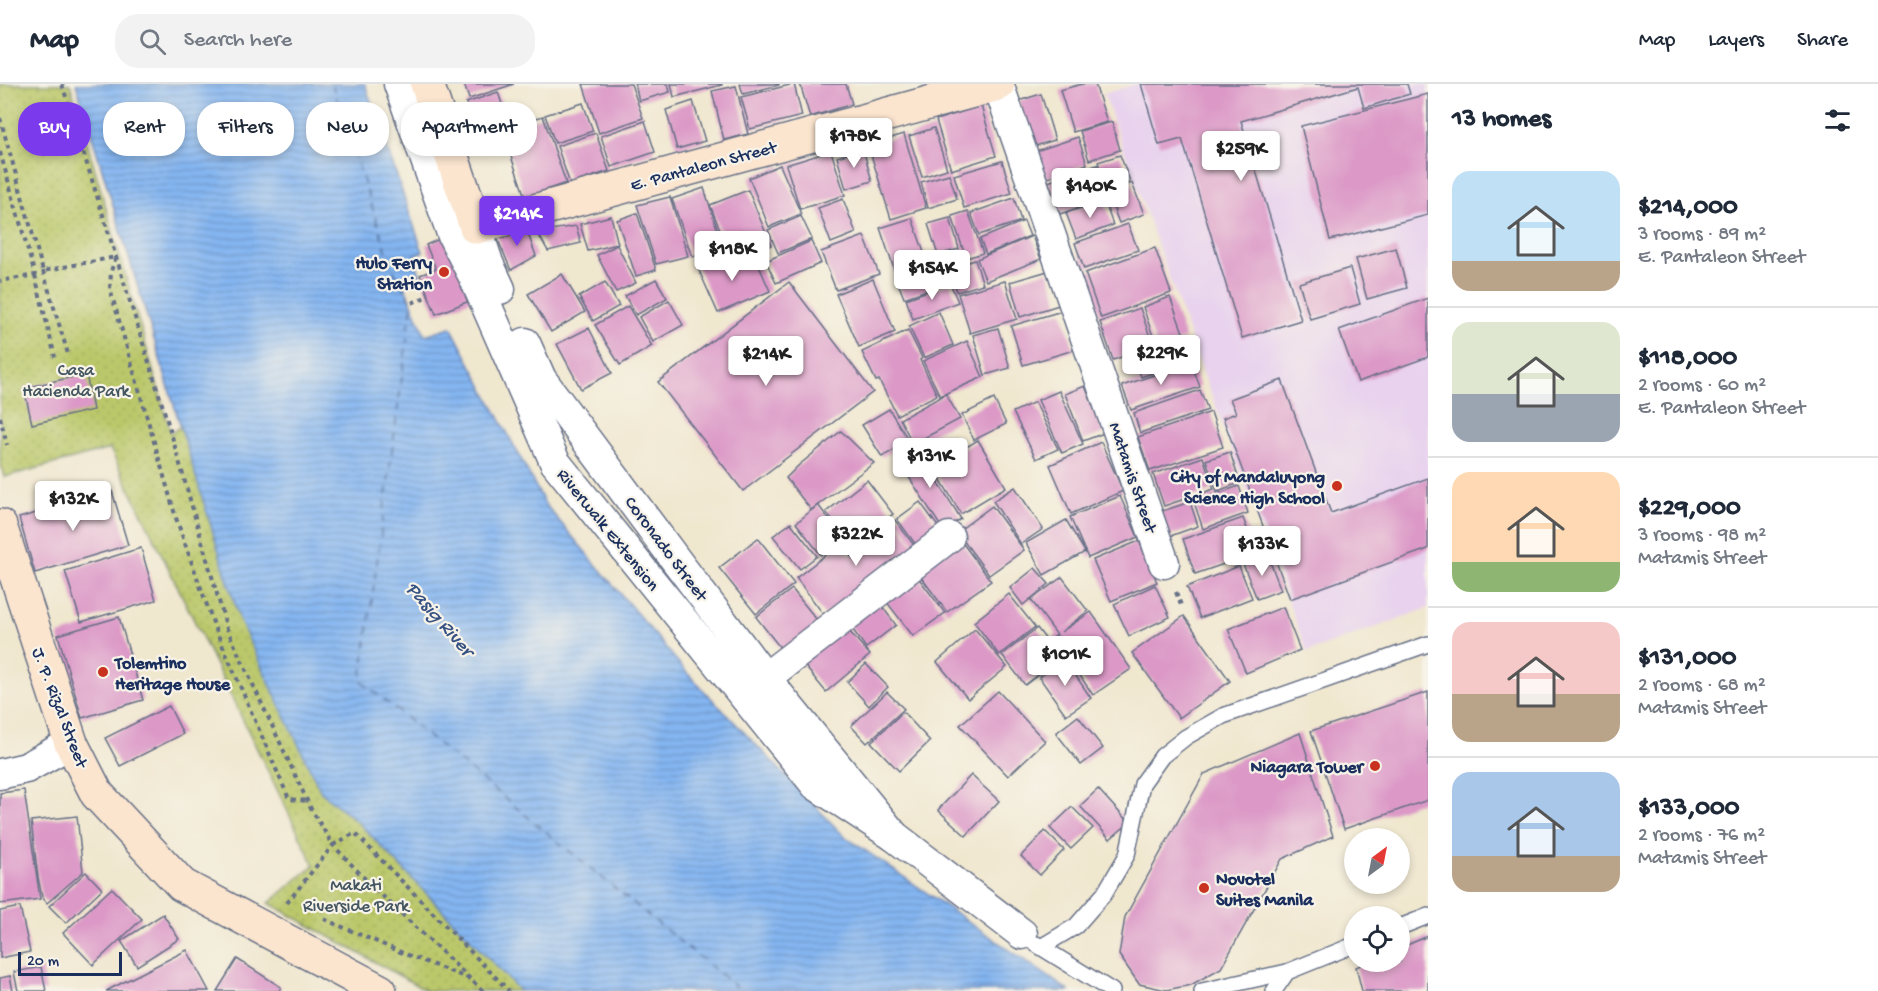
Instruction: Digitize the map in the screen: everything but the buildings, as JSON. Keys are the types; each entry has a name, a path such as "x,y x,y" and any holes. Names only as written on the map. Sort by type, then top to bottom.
{"street":[{"name":"Riverwalk Extension","path":"399,84 453,236 478,287 555,462 816,784 894,836"},
{"name":"Coronado Street","path":"427,84 488,263 541,379 765,678 894,836 1031,941"},
{"name":"E. Pantaleon Street","path":"476,227 998,84"},
{"name":"Matamis Street","path":"998,84 1164,563"},
{"name":"J. P. Rizal Street","path":"0,526 71,743 97,794 182,885 380,991"},
{"path":"765,678 949,537"},
{"path":"0,774 26,768 71,743"}],"lane":[{"path":"1031,941 1076,926 1104,894 1127,855 1142,784 1162,756 1186,737 1223,716 1428,644"},
{"path":"1410,923 1428,916"},
{"path":"1031,941 1112,991"},
{"path":"1202,991 1287,972 1344,949"},
{"path":"1274,991 1287,972"}],"path":[{"path":"62,84 171,433 227,629 307,801 330,841 368,882 483,991"},
{"path":"0,118 68,354"},
{"path":"0,152 35,275 55,357"},
{"path":"43,271 116,257"},
{"path":"116,257 111,271 110,289 176,518 203,595 215,628 290,799 307,801"},
{"path":"0,281 35,275"},
{"path":"412,303 428,296"},
{"path":"0,417 7,445"},
{"path":"297,907 286,903 333,845 355,833 509,991"},
{"path":"319,917 470,979"}],"shaded area":[{"path":"1135,84 1428,84 1428,608 1307,652 1200,364 1104,94"}],"green space":[{"path":"0,84 70,84 75,102 18,102 18,156 91,156 171,433 181,426 188,451 321,792 359,823 520,991 427,991 269,903 314,865 110,449 4,477 0,462"}],"water":[{"name":"Pasig River","path":"76,84 365,84 371,102 306,102 306,156 389,156 389,154 423,252 414,256 420,275 403,282 425,335 451,327 545,504 687,673 843,835 1069,991 520,991 359,823 321,792 240,621 91,133 91,102 81,102"}],"ferry route":[{"path":"332,84 392,268 412,303 361,681 741,991"}],"place":[{"name":"Hulo Ferry Station","path":"444,272"},
{"name":"City of Mandaluyong Science High School","path":"1337,486"},
{"name":"Tolemtino Heritage House","path":"103,672"},
{"name":"Niagara Tower","path":"1375,766"},
{"name":"Novotel Suites Manila","path":"1204,888"}],"park label":[{"name":"Casa Hacienda Park","path":"76,379"},
{"name":"Makati Riverside Park","path":"356,894"}]}
